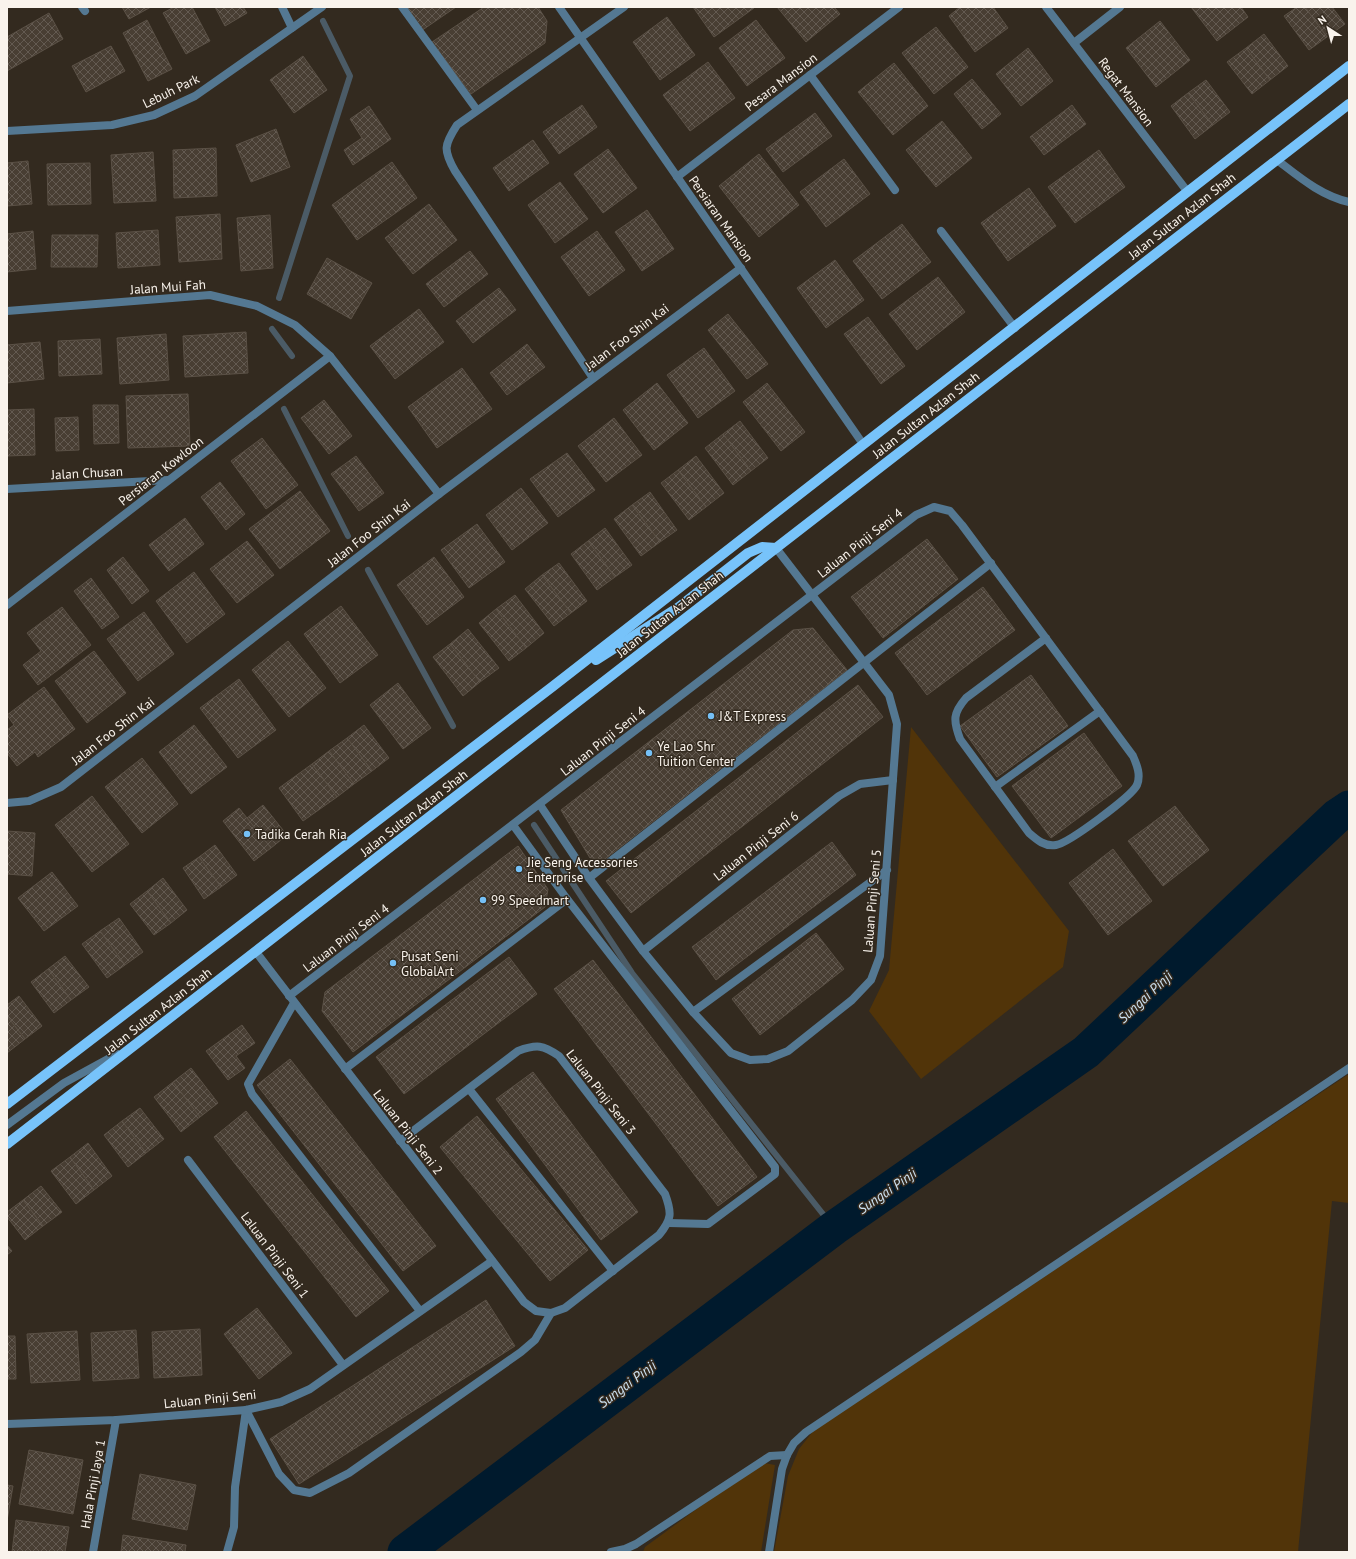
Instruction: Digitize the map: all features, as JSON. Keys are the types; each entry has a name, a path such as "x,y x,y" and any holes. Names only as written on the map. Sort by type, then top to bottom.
{"main road":[{"name":"Jalan Sultan Azlan Shah","path":"7,1104 552,687 863,444 1015,328 1349,66"},
{"name":"Jalan Sultan Azlan Shah","path":"7,1144 1349,104"},
{"path":"552,687 679,607 748,553 762,547 776,548"}],"street":[{"path":"282,7 292,28"},
{"name":"Lebuh Park","path":"7,131 112,125 154,115 195,96 322,7"},
{"path":"402,7 477,110"},
{"name":"Persiaran Mansion","path":"559,7 863,444"},
{"path":"593,378 446,157 447,140 456,125 624,7"},
{"name":"Pesara Mansion","path":"678,177 900,7"},
{"name":"Regat Mansion","path":"1046,7 1187,192"},
{"path":"1074,43 1120,7"},
{"path":"810,75 895,190"},
{"path":"1277,160 1303,180 1331,196 1349,202"},
{"path":"941,231 1015,328"},
{"name":"Jalan Foo Shin Kai","path":"7,803 29,801 61,787 439,494 741,268"},
{"name":"Jalan Mui Fah","path":"7,311 210,295 257,306 294,325 330,356 439,494"},
{"name":"Persiaran Kowloon","path":"7,605 330,356"},
{"name":"Jalan Chusan","path":"7,489 168,480"},
{"name":"Laluan Pinji Seni 4","path":"292,999 513,825 916,515 934,507 950,511 991,563"},
{"name":"Laluan Pinji Seni 5","path":"540,805 590,878 643,951 693,1012 731,1053 750,1060 768,1059 788,1051 852,1000 871,980 880,956 897,724 889,695 776,548"},
{"path":"590,878 865,664 991,563 1133,756 1139,770 1137,785 1127,797 1070,839 1056,845 1041,843 1029,834 960,739 954,724 957,710 966,698 1046,638"},
{"path":"995,787 1100,711"},
{"name":"Laluan Pinji Seni 6","path":"643,951 839,796 860,784 893,780"},
{"path":"246,1410 279,1474 294,1490 310,1493 350,1473 521,1352 535,1340 551,1313 565,1308 660,1235 669,1223 708,1224 775,1174 775,1166 567,900 513,825"},
{"path":"693,1012 887,870"},
{"path":"345,1069 567,900"},
{"name":"Laluan Pinji Seni 2","path":"256,952 524,1302 536,1312 551,1313"},
{"path":"292,999 248,1084 252,1094 420,1311"},
{"path":"7,1125 64,1083 137,1043"},
{"name":"Laluan Pinji Seni 3","path":"400,1141 518,1051 532,1046 547,1048 560,1056 665,1194 670,1208 669,1223"},
{"path":"768,1552 782,1469 787,1455 794,1443 806,1432 1349,1068"},
{"path":"469,1089 613,1271"},
{"name":"Laluan Pinji Seni 1","path":"188,1160 344,1365"},
{"name":"Laluan Pinji Seni","path":"7,1424 116,1420 246,1410 281,1402 310,1389 492,1261"},
{"path":"227,1552 234,1527 235,1487 246,1410"},
{"name":"Hala Pinji Jaya 1","path":"93,1552 116,1420"},
{"path":"611,1552 625,1549 636,1544 770,1456 787,1455"}],"shaded area":[{"path":"911,727 1069,931 1063,967 921,1079 869,1011 889,970"},
{"path":"1349,1074 1349,1203 1332,1201 1298,1552 774,1552 788,1476 799,1449 814,1430"},
{"path":"764,1463 775,1465 761,1552 643,1552 645,1547 698,1508"}],"building":[{"path":"122,7 151,7 129,19"},
{"path":"174,7 192,7 210,41 186,54 163,13"},
{"path":"215,7 243,7 247,13 225,26"},
{"path":"406,7 456,7 421,31"},
{"path":"484,7 538,7 547,21 545,43 471,94 432,42"},
{"path":"693,7 754,7 754,8 714,37"},
{"path":"777,7 834,7 840,14 806,42"},
{"path":"960,7 993,7 1008,28 975,52 949,16"},
{"path":"1191,7 1241,7 1248,17 1217,41"},
{"path":"1297,7 1305,7 1327,37 1309,50 1284,16"},
{"path":"1305,7 1332,7 1345,24 1327,37"},
{"path":"49,13 63,39 7,71 7,37"},
{"path":"667,17 695,55 660,80 633,42"},
{"path":"147,20 172,69 148,81 123,33"},
{"path":"756,20 785,58 747,86 719,48"},
{"path":"1160,21 1190,60 1156,87 1126,48"},
{"path":"936,27 968,67 934,94 902,53"},
{"path":"1264,34 1288,66 1270,80 1246,48"},
{"path":"111,46 125,71 86,92 72,66"},
{"path":"1028,48 1053,81 1021,106 996,74"},
{"path":"1246,48 1270,80 1252,94 1227,62"},
{"path":"303,56 327,90 294,113 270,80"},
{"path":"708,62 735,98 690,131 663,95"},
{"path":"894,63 928,106 893,135 858,92"},
{"path":"972,79 1001,114 982,129 954,94"},
{"path":"1206,80 1230,112 1213,125 1188,93"},
{"path":"1188,93 1213,125 1195,139 1171,106"},
{"path":"582,105 597,127 559,154 543,132"},
{"path":"1072,105 1086,124 1044,155 1030,137"},
{"path":"369,106 391,139 353,165 344,150 362,138 350,119"},
{"path":"815,113 832,136 783,172 766,149"},
{"path":"942,121 972,158 936,187 906,150"},
{"path":"276,129 290,167 251,182 236,145"},
{"path":"533,140 549,163 509,191 493,168"},
{"path":"216,148 217,196 174,198 173,150"},
{"path":"608,149 637,188 603,213 574,174"},
{"path":"1099,150 1125,187 1075,223 1048,187"},
{"path":"153,152 156,201 114,203 111,155"},
{"path":"759,154 799,205 759,237 719,186"},
{"path":"844,159 870,194 826,227 800,192"},
{"path":"28,161 32,204 7,206 7,163"},
{"path":"392,162 417,198 357,240 332,205"},
{"path":"90,163 91,204 48,205 47,164"},
{"path":"560,182 588,219 555,243 528,205"},
{"path":"1029,188 1056,226 1008,261 981,223"},
{"path":"429,204 457,240 413,274 385,238"},
{"path":"647,210 674,249 642,271 615,232"},
{"path":"220,214 222,259 179,262 176,217"},
{"path":"270,215 273,268 241,271 237,218"},
{"path":"902,224 931,262 882,299 853,261"},
{"path":"158,230 160,265 118,268 116,233"},
{"path":"33,231 36,269 7,272 7,234"},
{"path":"597,231 625,270 589,296 561,257"},
{"path":"52,235 98,235 97,267 51,267"},
{"path":"470,251 488,274 444,307 426,284"},
{"path":"327,258 372,283 351,319 307,294"},
{"path":"835,260 864,300 826,328 797,288"},
{"path":"938,277 965,312 917,350 889,314"},
{"path":"499,288 516,310 473,343 456,321"},
{"path":"419,309 444,342 395,379 370,346"},
{"path":"728,314 768,364 747,379 708,330"},
{"path":"868,317 905,366 881,384 844,334"},
{"path":"246,332 248,373 185,377 183,336"},
{"path":"166,334 169,380 120,384 117,338"},
{"path":"100,339 102,374 59,376 58,341"},
{"path":"40,342 44,379 7,383 7,345"},
{"path":"527,344 545,367 507,395 490,373"},
{"path":"704,348 735,391 698,418 667,375"},
{"path":"462,368 492,409 437,448 408,407"},
{"path":"657,383 688,423 654,450 623,410"},
{"path":"767,383 805,432 781,451 743,402"},
{"path":"188,394 190,446 128,448 126,396"},
{"path":"324,400 352,436 329,454 301,418"},
{"path":"93,405 118,405 119,443 94,444"},
{"path":"34,409 35,455 7,456 7,410"},
{"path":"78,417 79,450 56,451 55,418"},
{"path":"614,418 642,455 606,482 578,446"},
{"path":"740,421 768,458 751,471 723,434"},
{"path":"723,434 751,471 733,485 705,448"},
{"path":"262,438 298,485 266,509 231,461"},
{"path":"567,453 595,490 558,517 530,479"},
{"path":"356,456 384,493 359,511 331,474"},
{"path":"696,456 724,493 706,507 678,470"},
{"path":"678,470 706,507 689,520 661,483"},
{"path":"220,482 245,514 226,530 201,497"},
{"path":"521,488 548,523 512,550 486,515"},
{"path":"300,491 330,531 280,569 249,529"},
{"path":"650,492 677,530 660,542 632,505"},
{"path":"632,505 660,542 641,556 614,519"},
{"path":"185,518 204,544 169,571 149,545"},
{"path":"477,524 505,562 469,588 441,550"},
{"path":"605,528 632,565 615,577 588,541"},
{"path":"927,539 958,579 883,638 851,597"},
{"path":"247,541 274,575 237,603 210,569"},
{"path":"588,541 615,577 597,590 571,554"},
{"path":"123,557 149,591 132,604 107,570"},
{"path":"434,557 464,597 427,625 397,585"},
{"path":"559,563 587,601 571,613 542,575"},
{"path":"194,572 225,614 187,643 156,601"},
{"path":"542,575 571,613 554,626 525,589"},
{"path":"91,578 119,617 102,629 74,591"},
{"path":"983,587 1015,630 927,695 895,653"},
{"path":"515,595 544,633 526,648 496,609"},
{"path":"341,606 378,655 340,683 304,634"},
{"path":"62,607 91,645 38,685 23,665 41,651 27,633"},
{"path":"496,609 526,648 509,661 479,623"},
{"path":"144,612 174,654 138,681 107,639"},
{"path":"813,628 847,670 605,859 590,858 561,810 793,630"},
{"path":"468,629 499,668 480,682 450,644"},
{"path":"288,641 326,688 289,717 252,670"},
{"path":"450,644 480,682 463,696 433,657"},
{"path":"94,651 126,693 87,723 55,681"},
{"path":"1031,675 1068,726 997,777 960,726"},
{"path":"239,679 276,730 238,758 200,708"},
{"path":"398,683 431,728 403,749 370,705"},
{"path":"858,685 883,717 631,913 606,881"},
{"path":"44,687 75,729 38,757 35,752 17,766 7,753 7,730 14,725 7,715"},
{"path":"194,725 227,767 191,794 159,752"},
{"path":"364,725 389,758 372,771 347,738"},
{"path":"1084,733 1122,786 1051,838 1012,786"},
{"path":"347,738 372,771 354,784 329,751"},
{"path":"329,751 354,784 337,797 312,764"},
{"path":"142,758 178,804 142,833 105,787"},
{"path":"312,764 337,797 303,821 279,788"},
{"path":"92,796 129,844 92,872 55,825"},
{"path":"263,805 287,835 271,848 247,818"},
{"path":"1175,806 1209,850 1163,886 1128,841"},
{"name":"Tadika Cerah Ria","path":"239,808 271,848 254,861 223,821"},
{"path":"7,831 35,833 32,876 7,874"},
{"path":"832,842 856,875 716,980 692,947"},
{"path":"215,845 237,875 221,887 199,857"},
{"path":"518,846 548,889 545,907 353,1052 322,1011 325,992"},
{"path":"1113,849 1152,901 1108,935 1069,883"},
{"path":"199,857 221,887 204,899 183,868"},
{"path":"52,872 78,906 44,931 18,898"},
{"path":"163,878 187,910 171,923 147,891"},
{"path":"147,891 171,923 154,935 130,904"},
{"path":"119,918 143,952 125,965 100,931"},
{"path":"100,931 125,965 107,978 82,944"},
{"path":"816,933 844,969 760,1035 732,999"},
{"path":"65,956 89,987 71,1000 48,969"},
{"path":"509,957 537,994 404,1094 376,1057"},
{"path":"593,960 757,1177 718,1206 554,989"},
{"path":"48,969 71,1000 54,1013 31,982"},
{"path":"19,996 42,1026 25,1039 7,1016 7,1005"},
{"path":"7,1016 25,1039 7,1053"},
{"path":"242,1025 255,1043 236,1056 245,1068 228,1080 206,1051"},
{"path":"290,1059 436,1246 403,1271 257,1085"},
{"path":"191,1068 218,1103 200,1117 173,1082"},
{"path":"533,1072 638,1212 601,1240 496,1099"},
{"path":"173,1082 200,1117 181,1132 154,1097"},
{"path":"140,1108 164,1139 146,1153 122,1121"},
{"path":"246,1111 389,1291 356,1317 214,1137"},
{"path":"477,1116 588,1250 550,1281 440,1147"},
{"path":"122,1121 146,1153 128,1167 104,1135"},
{"path":"88,1143 112,1176 94,1190 70,1157"},
{"path":"70,1157 94,1190 76,1204 51,1171"},
{"path":"41,1186 62,1212 43,1226 23,1200"},
{"path":"23,1200 43,1226 25,1240 7,1217 7,1212"},
{"path":"7,1245 12,1251 7,1255"},
{"path":"486,1300 515,1346 299,1484 270,1439"},
{"path":"257,1308 292,1353 259,1379 224,1334"},
{"path":"200,1329 202,1375 154,1378 152,1332"},
{"path":"136,1330 139,1378 93,1381 91,1333"},
{"path":"77,1331 80,1380 31,1383 27,1334"},
{"path":"7,1336 15,1336 16,1379 7,1379"},
{"path":"29,1450 83,1460 73,1514 19,1504"},
{"path":"140,1474 196,1485 187,1530 132,1519"},
{"path":"7,1485 13,1486 7,1521"},
{"path":"16,1520 69,1527 65,1552 12,1552"},
{"path":"123,1535 186,1545 185,1552 121,1552"}],"waterway":[{"path":"279,298 350,76 323,21"},
{"path":"272,329 292,356"},
{"path":"284,409 348,536"},
{"path":"368,570 453,726"},
{"name":"Sungai Pinji","path":"405,1552 834,1228 1086,1052 1337,816 1349,808"},
{"path":"534,825 632,973 834,1228"}],"place":[{"name":"J&T Express","path":"711,716"},
{"name":"Ye Lao Shr Tuition Center","path":"649,753"},
{"name":"Tadika Cerah Ria","path":"247,834"},
{"name":"Jie Seng Accessories Enterprise","path":"519,869"},
{"name":"99 Speedmart","path":"483,900"},
{"name":"Pusat Seni GlobalArt","path":"393,963"}]}
